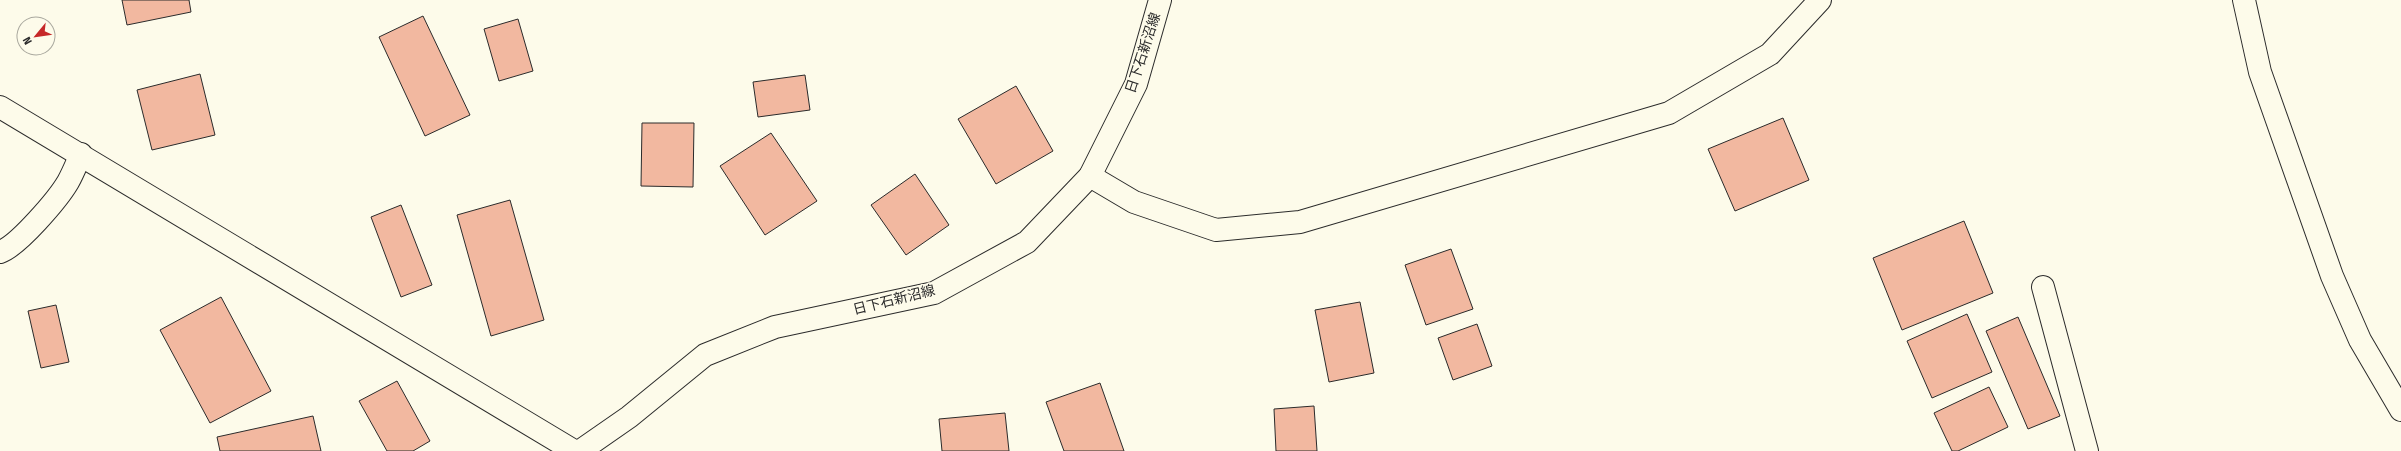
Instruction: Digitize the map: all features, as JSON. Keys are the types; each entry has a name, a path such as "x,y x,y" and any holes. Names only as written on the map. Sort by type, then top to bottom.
{"street":[{"name":"日下石新沼線","path":"580,451 629,417 705,355 775,327 934,293 1027,242 1090,176 1136,84 1160,0"},
{"path":"1090,176 1134,202 1216,230 1300,222 1669,113 1770,54 1820,0"},
{"path":"2244,0 2260,72 2332,276 2360,340 2401,410"},
{"path":"0,108 81,154 574,451"},
{"path":"0,252 6,250 32,226 68,182 81,154"},
{"path":"2043,288 2087,451"}],"building":[{"path":"122,0 189,0 191,12 127,25"},
{"path":"423,16 470,115 425,136 379,37"},
{"path":"518,19 533,71 499,81 484,29"},
{"path":"200,74 215,135 152,150 137,90"},
{"path":"805,75 810,110 758,117 753,82"},
{"path":"1016,86 1053,151 996,184 958,119"},
{"path":"1783,118 1809,180 1735,211 1708,149"},
{"path":"642,123 694,123 693,187 641,186"},
{"path":"771,133 817,201 765,235 720,166"},
{"path":"915,174 949,225 906,255 871,205"},
{"path":"510,200 544,320 491,336 457,215"},
{"path":"401,205 432,285 401,297 371,217"},
{"path":"1964,221 1993,293 1902,330 1873,258"},
{"path":"1451,249 1473,309 1426,325 1405,265"},
{"path":"221,297 271,391 210,423 160,330"},
{"path":"1360,302 1374,373 1329,382 1315,310"},
{"path":"56,305 69,362 41,368 28,311"},
{"path":"1967,314 1992,372 1932,398 1907,341"},
{"path":"2018,317 2060,416 2028,429 1986,331"},
{"path":"1477,324 1492,366 1453,380 1438,338"},
{"path":"397,381 430,441 413,451 387,451 359,401"},
{"path":"1100,383 1124,451 1064,451 1046,402"},
{"path":"1989,387 2008,427 1958,451 1952,451 1934,413"},
{"path":"1314,406 1317,451 1276,451 1274,409"},
{"path":"1005,413 1009,451 942,451 939,419"},
{"path":"313,416 321,451 220,451 217,437"}]}
